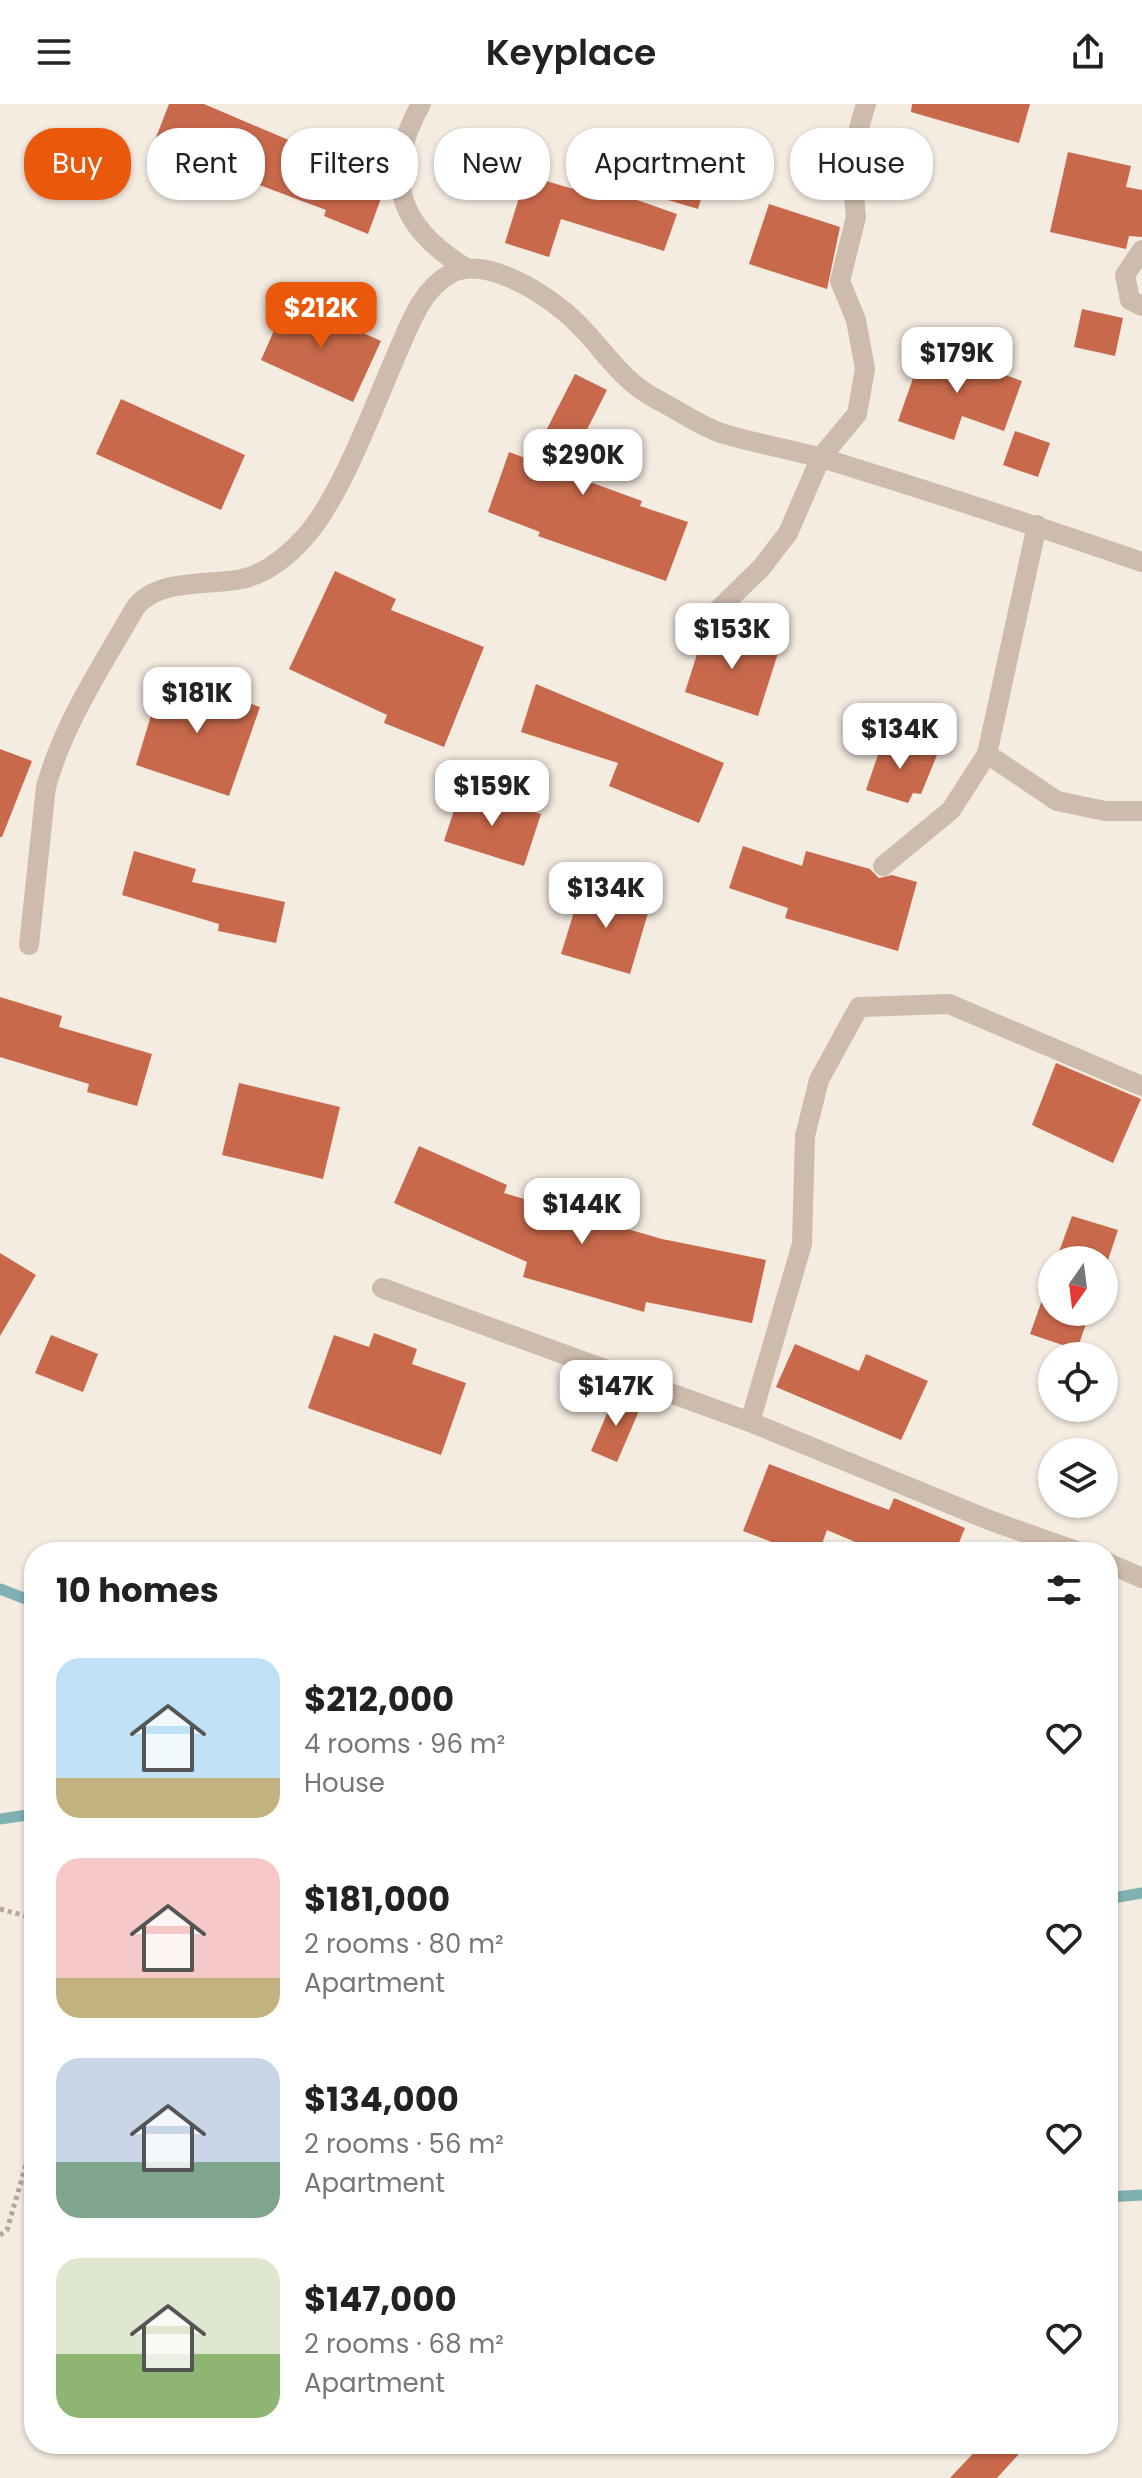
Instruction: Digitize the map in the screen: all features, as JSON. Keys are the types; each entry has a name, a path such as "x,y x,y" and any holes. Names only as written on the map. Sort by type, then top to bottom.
{"street":[{"path":"421,104 403,149 402,195 418,229 448,257 466,268 502,276 547,300 581,327 634,387 720,433 821,457 1037,525 1142,562"},
{"path":"716,612 762,567 788,533 821,457 857,414 865,369 856,320 840,281 856,217 853,186 859,128 866,104"},
{"path":"1142,250 1125,275 1130,300 1142,306"},
{"path":"29,945 46,787 52,764 65,733 135,608 152,592 243,578 287,557 307,536 335,491 419,307 440,280 466,268"},
{"path":"883,866 951,810 987,754 1037,525"},
{"path":"987,754 1057,801 1105,811 1142,811"},
{"path":"750,1422 802,1244 805,1136 819,1080 859,1007 949,1004 1142,1086"},
{"path":"382,1288 750,1422 989,1520 1051,1542"},
{"path":"1118,1567 1142,1578"}],"path":[{"path":"0,1909 24,1915"},
{"path":"0,2235 7,2230 24,2171"}],"building":[{"path":"169,104 204,104 260,128 160,128"},
{"path":"912,104 1030,104 1019,143 911,112"},
{"path":"265,130 281,137 281,193 265,187"},
{"path":"1068,152 1131,166 1126,187 1142,190 1142,237 1129,236 1126,249 1050,232"},
{"path":"550,182 566,187 566,200 637,200 677,214 664,251 561,219 549,257 505,243 518,200 550,200"},
{"path":"299,200 380,200 368,234 324,216 326,210"},
{"path":"668,200 701,200 698,209"},
{"path":"769,204 840,227 827,289 749,264"},
{"path":"288,299 381,341 353,402 261,360"},
{"path":"1082,309 1123,318 1115,356 1074,347"},
{"path":"924,347 1022,381 1004,431 962,416 954,440 898,421"},
{"path":"575,374 607,390 565,473 642,501 640,506 688,522 666,581 538,536 540,532 488,512 509,452 531,460"},
{"path":"121,399 245,455 221,510 96,454"},
{"path":"1015,431 1050,443 1038,477 1003,465"},
{"path":"335,571 396,599 391,610 484,647 444,747 384,723 387,715 289,669"},
{"path":"706,626 779,650 758,716 685,692"},
{"path":"164,673 260,707 229,796 136,765"},
{"path":"536,684 724,763 699,823 609,786 618,763 521,732"},
{"path":"884,737 937,755 921,794 913,793 908,803 866,790"},
{"path":"0,749 32,761 2,837 0,837"},
{"path":"461,789 541,814 524,866 444,841"},
{"path":"743,846 802,866 806,851 870,869 879,878 892,875 917,882 898,951 785,918 788,908 729,888"},
{"path":"134,851 196,869 192,882 285,902 276,943 218,931 219,924 122,895"},
{"path":"582,886 650,906 630,974 561,954"},
{"path":"0,997 62,1016 59,1027 152,1054 137,1106 87,1092 89,1084 0,1057"},
{"path":"1056,1063 1141,1099 1113,1163 1032,1125"},
{"path":"239,1083 340,1107 323,1179 222,1155"},
{"path":"419,1146 507,1185 504,1193 662,1239 766,1260 752,1323 646,1302 644,1312 523,1277 527,1262 394,1203"},
{"path":"1072,1216 1118,1230 1113,1246 1061,1246"},
{"path":"0,1253 36,1275 0,1336"},
{"path":"1038,1311 1038,1326 1085,1326 1080,1342 1054,1342 1030,1334"},
{"path":"374,1333 417,1349 412,1364 466,1383 441,1455 308,1408 334,1335 369,1347"},
{"path":"51,1335 98,1354 83,1392 35,1373"},
{"path":"795,1344 859,1371 866,1354 928,1381 901,1440 776,1387"},
{"path":"615,1395 641,1406 617,1462 591,1451"},
{"path":"769,1464 889,1510 894,1498 965,1528 959,1542 855,1542 827,1530 823,1542 772,1542 743,1531"},
{"path":"973,2454 1019,2454 997,2478 950,2478"}],"waterway":[{"path":"0,1589 24,1598"},
{"path":"0,1819 24,1815"},
{"path":"1118,1897 1142,1893"},
{"path":"1118,2196 1142,2195"}]}
